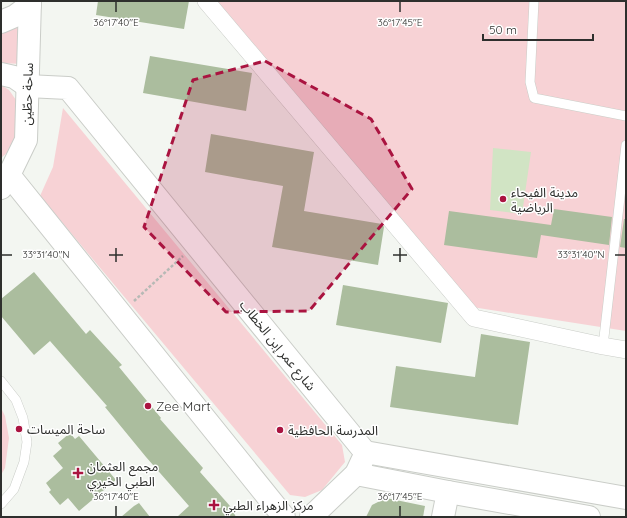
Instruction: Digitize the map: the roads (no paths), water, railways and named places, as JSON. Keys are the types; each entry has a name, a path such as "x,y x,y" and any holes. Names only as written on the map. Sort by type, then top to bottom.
{"main road":[{"path":"1,22 15,16 30,3"},
{"name":"ساحة حطّين","path":"4,181 26,140 30,3"},
{"name":"شارع عمر إبن الخطاب","path":"1,74 14,77 27,86 68,88 365,452"},
{"path":"4,181 120,314 284,517"},
{"path":"311,517 356,474 365,452 626,498"},
{"path":"356,474 589,517"},
{"path":"443,517 448,492"}],"street":[{"path":"206,1 474,318 626,350"}],"lane":[{"path":"534,1 530,82 534,98 626,116"},
{"path":"603,346 626,145"},
{"path":"1,381 16,400 24,418 27,442 24,462 14,489 1,504"}],"place":[{"name":"مدينة الفيحاء الرياضية","path":"503,199"},
{"name":"Zee Mart","path":"148,406"},
{"name":"ساحة الميسات","path":"19,429"},
{"name":"المدرسة الحافظية","path":"280,430"},
{"name":"مجمع العثمان الطبي الخيري","path":"78,473"},
{"name":"مركز الزهراء الطبي","path":"214,505"}]}
